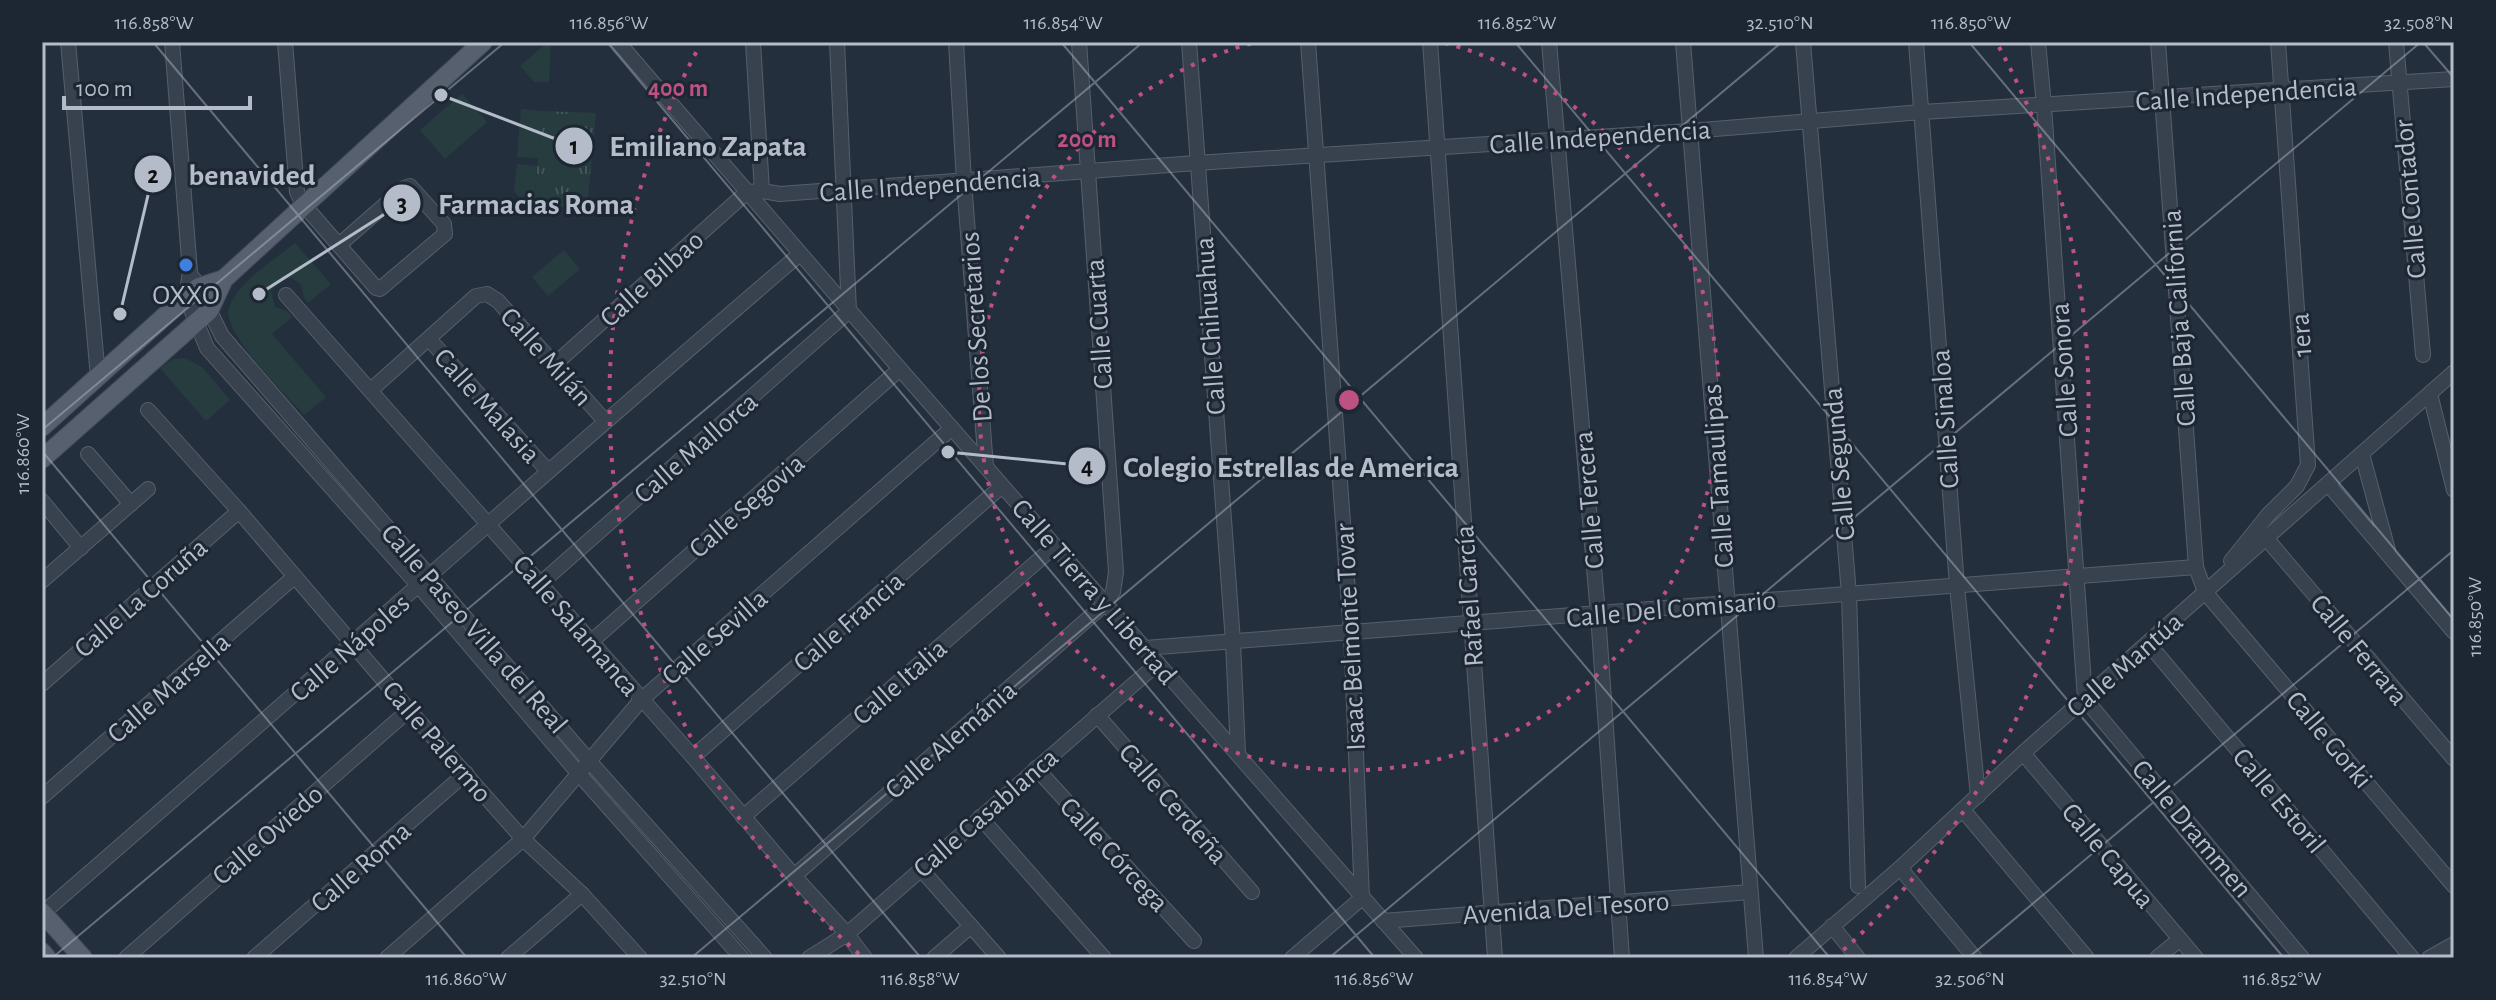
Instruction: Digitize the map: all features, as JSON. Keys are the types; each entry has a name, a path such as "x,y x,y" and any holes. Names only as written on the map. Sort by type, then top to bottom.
{"main road":[{"path":"42,459 202,317 224,279 483,42"},
{"path":"42,427 192,285 224,279"},
{"path":"42,912 83,958"},
{"path":"42,952 47,958"}],"street":[{"path":"68,42 98,377"},
{"name":"Calle Paseo Villa del Real","path":"172,42 192,285 207,348 425,581 765,958"},
{"path":"285,42 295,180 303,204 376,288 380,289 445,234 446,229 410,186 339,245"},
{"name":"Calle Tierra y Libertad","path":"618,42 754,191 800,254 849,311 1416,958"},
{"path":"753,42 754,191"},
{"path":"837,42 849,311"},
{"name":"De los Secretarios","path":"956,42 986,467"},
{"name":"Calle Cuarta","path":"1079,42 1116,572 1113,592 1106,603"},
{"name":"Calle Chihuahua","path":"1189,42 1233,642 1238,753"},
{"name":"Isaac Belmonte Tovar","path":"1308,42 1351,633 1362,898"},
{"name":"Rafael García","path":"1430,42 1495,958"},
{"name":"Calle Tercera","path":"1549,42 1598,614 1622,958"},
{"name":"Calle Tamaulipas","path":"1683,42 1756,958"},
{"name":"Calle Segunda","path":"1803,42 1849,594 1858,886"},
{"name":"Calle Sinaloa","path":"1916,42 1957,586 1978,796"},
{"name":"Calle Sonora","path":"2038,42 2085,699"},
{"name":"Calle Baja California","path":"2158,42 2196,567 2205,592"},
{"name":"1era","path":"2205,592 2268,515 2297,486 2308,465 2278,42"},
{"name":"Calle Contador","path":"2396,42 2423,355"},
{"name":"Calle Independencia","path":"754,191 780,194 964,182 1922,112 2454,79"},
{"name":"Calle Bilbao","path":"555,364 754,191"},
{"name":"Calle Nápoles","path":"42,912 800,254"},
{"name":"Calle Milán","path":"429,339 476,296 487,294 498,301 605,421"},
{"name":"Calle Salamanca","path":"286,295 372,389 865,958"},
{"name":"Calle Mallorca","path":"541,583 849,311"},
{"path":"372,389 429,339"},
{"name":"Calle Malasia","path":"429,339 548,471"},
{"name":"Calle Segovia","path":"592,641 900,369"},
{"name":"Calle Mantúa","path":"1796,958 2266,538 2430,394 2450,380"},
{"path":"2430,394 2454,490"},
{"name":"Calle Palermo","path":"148,410 523,839 582,894 635,956"},
{"name":"Calle Sevilla","path":"387,958 523,839 641,700 952,428"},
{"path":"88,454 131,504"},
{"path":"2362,454 2390,555"},
{"path":"2328,484 2454,632"},
{"name":"Calle Francia","path":"693,757 1002,486"},
{"path":"42,581 148,489"},
{"path":"42,501 81,548"},
{"name":"Calle La Coruña","path":"42,684 239,511"},
{"name":"Calle Ferrara","path":"2266,538 2454,759"},
{"name":"Calle Italia","path":"743,817 1055,546"},
{"name":"Calle Del Comisario","path":"1145,648 2196,567"},
{"name":"Calle Marsella","path":"42,797 294,577"},
{"name":"Calle Paseo Villa del Real","path":"425,581 579,774 742,958"},
{"name":"Calle Gorki","path":"2205,592 2454,886"},
{"name":"Calle Alemánia","path":"794,876 1106,603"},
{"name":"Calle Estoril","path":"2148,643 2412,958"},
{"name":"Calle Casablanca","path":"809,958 847,934 1158,663"},
{"name":"Calle Drammen","path":"2085,699 2302,958"},
{"name":"Calle Oviedo","path":"126,958 409,710"},
{"name":"Calle Cerdeña","path":"1097,715 1252,892"},
{"name":"Calle Capua","path":"2023,753 2196,958"},
{"name":"Calle Córcega","path":"1036,768 1194,941"},
{"name":"Calle Roma","path":"254,958 466,773"},
{"path":"1963,810 2087,958"},
{"path":"980,817 1104,958"},
{"path":"920,868 999,958"},
{"path":"1900,868 1975,958"},
{"name":"Avenida Del Tesoro","path":"1383,921 1750,892"},
{"path":"508,958 582,894"},
{"path":"1299,956 1362,898"},
{"path":"934,958 971,926"},
{"path":"1832,926 1858,958"},
{"path":"2157,958 2180,939"},
{"path":"2429,958 2454,944"}],"green space":[{"path":"551,42 549,82 534,82 520,66"},
{"path":"462,94 487,122 445,159 420,130"},
{"path":"521,109 542,111 538,158 517,157"},
{"path":"542,111 596,113 587,209 525,205 525,198 535,192"},
{"path":"517,164 537,166 535,193 525,198 514,191"},
{"path":"295,243 331,284 308,303 301,285 292,278 281,279 271,291 275,307 287,311 292,317 272,334 326,397 304,415 244,347 229,318 229,307 241,288"},
{"path":"564,250 580,269 548,296 532,277"},
{"path":"185,358 202,367 230,400 206,421 160,368 173,359"}],"place":[{"name":"Emiliano Zapata","path":"441,95"},
{"name":"OXXO","path":"186,265"},
{"name":"Farmacias Roma","path":"259,294"},
{"name":"benavided","path":"120,314"},
{"name":"Colegio Estrellas de America","path":"948,452"}]}
